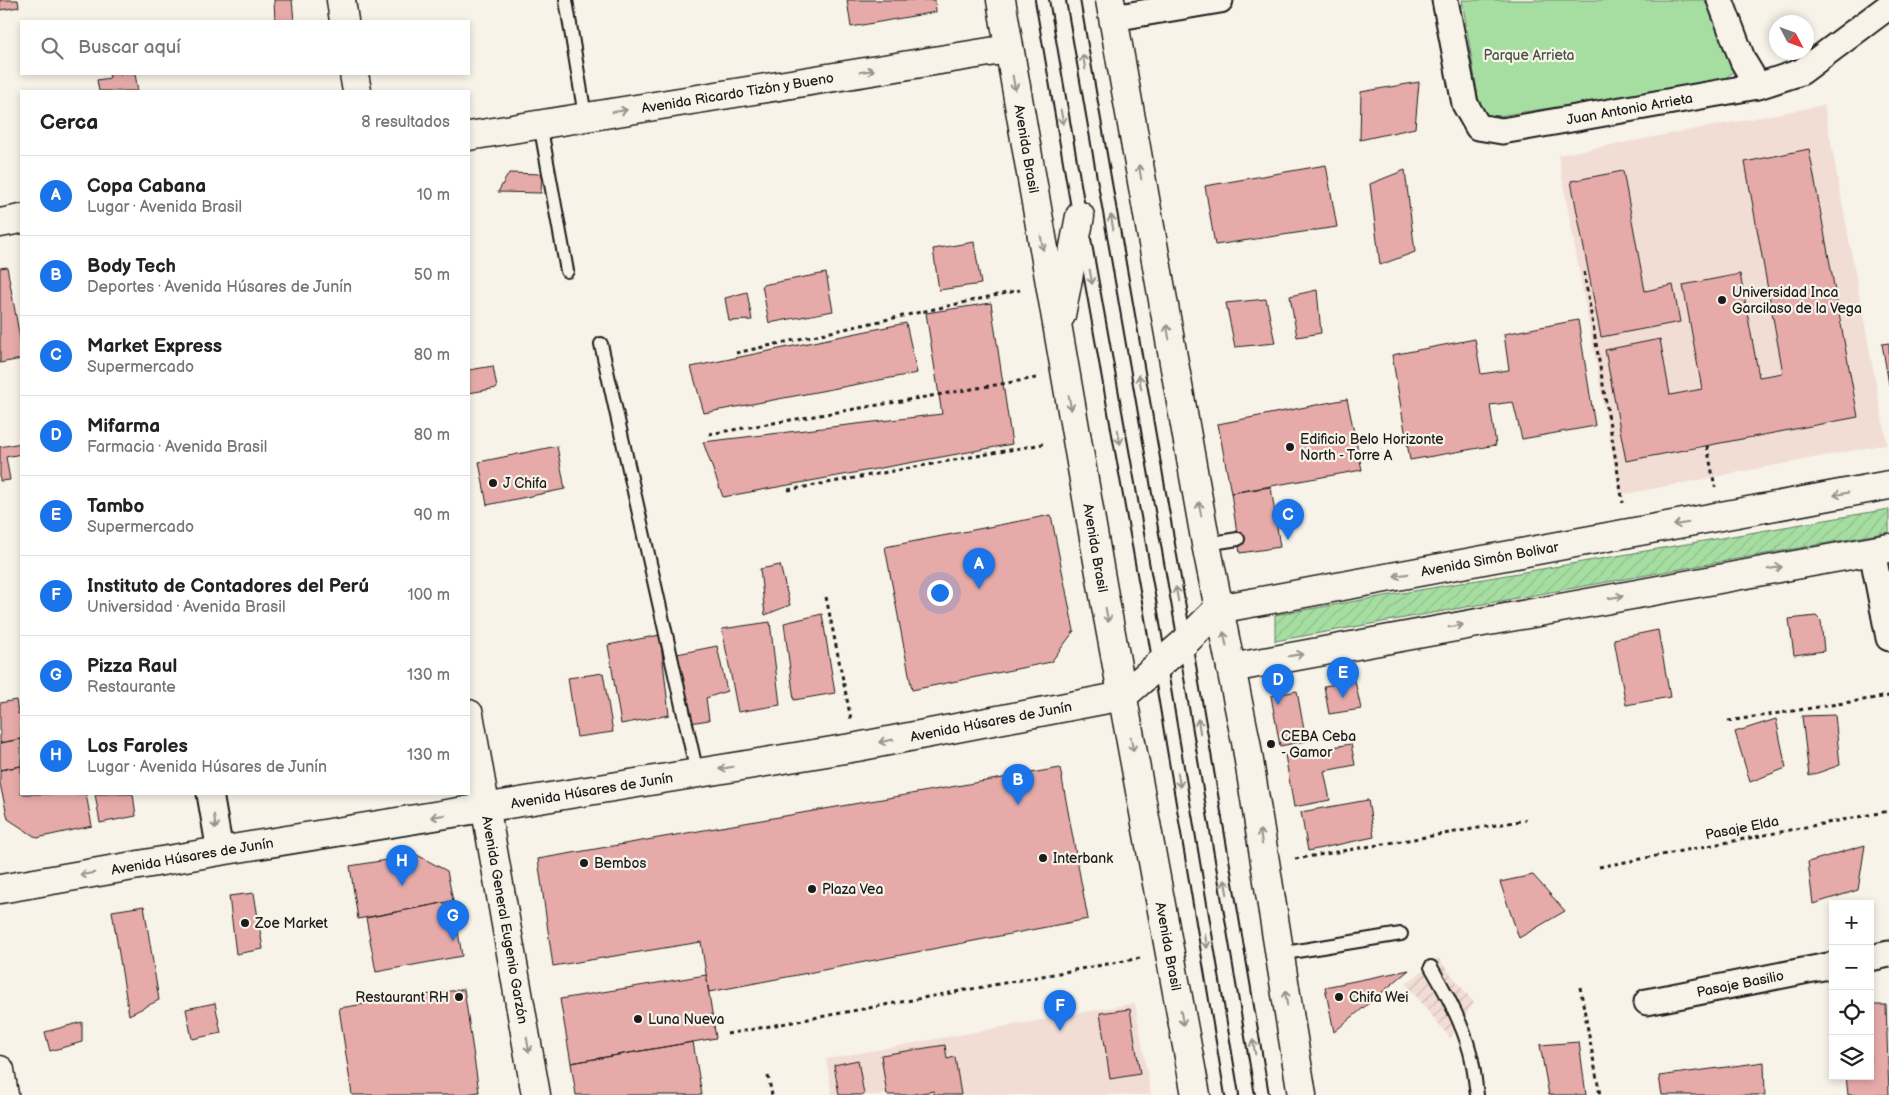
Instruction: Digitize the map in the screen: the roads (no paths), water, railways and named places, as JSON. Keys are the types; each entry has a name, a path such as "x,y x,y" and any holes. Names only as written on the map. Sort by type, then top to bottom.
{"main road":[{"path":"341,0 344,20"},
{"name":"Avenida Brasil","path":"1001,0 1065,376 1196,1095"},
{"path":"1112,9 1206,544 1246,742 1302,1095"},
{"name":"Avenida Ricardo Tizón y Bueno","path":"470,136 1008,49"},
{"path":"354,75 357,90"},
{"path":"1058,333 1080,216"},
{"path":"0,223 20,219"},
{"name":"Avenida Simón Bolivar","path":"1218,609 1889,485"},
{"path":"1231,668 1880,549"},
{"path":"1123,696 1185,642 1218,609"},
{"name":"Avenida Húsares de Junín","path":"0,889 220,851 857,747 1123,696"},
{"name":"Avenida General Eugenio Garzón","path":"470,720 536,1095"},
{"path":"1283,1095 1296,1064"},
{"path":"0,1070 4,1095"}],"street":[{"path":"1112,9 1220,0"},
{"name":"Juan Antonio Arrieta","path":"1445,0 1465,104 1478,127 1502,131 1758,86 1800,72 1889,6"},
{"path":"1720,0 1743,61 1758,86"},
{"path":"1880,549 1889,638"},
{"path":"210,795 220,851"},
{"path":"1874,957 1889,954"},
{"name":"Pasaje Basilio","path":"1647,1002 1829,967"}],"lane":[{"path":"566,0 585,116"},
{"path":"1042,0 1160,663 1232,1095"},
{"path":"1073,0 1262,1095"},
{"path":"540,124 568,271"},
{"path":"601,344 697,773"},
{"path":"1206,544 1238,539"},
{"path":"1279,954 1401,934"},
{"path":"1431,967 1453,1005 1464,1032 1471,1054 1477,1095"}],"place":[{"name":"Universidad Inca Garcilaso de la Vega","path":"1722,300"},
{"name":"Edificio Belo Horizonte North - Torre A","path":"1290,447"},
{"name":"J Chifa","path":"493,483"},
{"name":"Market Express","path":"1288,540"},
{"name":"Copa Cabana","path":"979,589"},
{"name":"Tambo","path":"1343,698"},
{"name":"Mifarma","path":"1278,705"},
{"name":"CEBA Ceba - Gamor","path":"1271,744"},
{"name":"Body Tech","path":"1018,805"},
{"name":"Interbank","path":"1043,858"},
{"name":"Bembos","path":"584,863"},
{"name":"Los Faroles","path":"402,886"},
{"name":"Plaza Vea","path":"812,889"},
{"name":"Zoe Market","path":"245,923"},
{"name":"Pizza Raul","path":"453,941"},
{"name":"Restaurant RH","path":"459,997"},
{"name":"Chifa Wei","path":"1339,997"},
{"name":"Luna Nueva","path":"638,1019"},
{"name":"Instituto de Contadores del Perú","path":"1060,1031"}],"park label":[{"name":"Parque Arrieta","path":"1529,55"}]}
